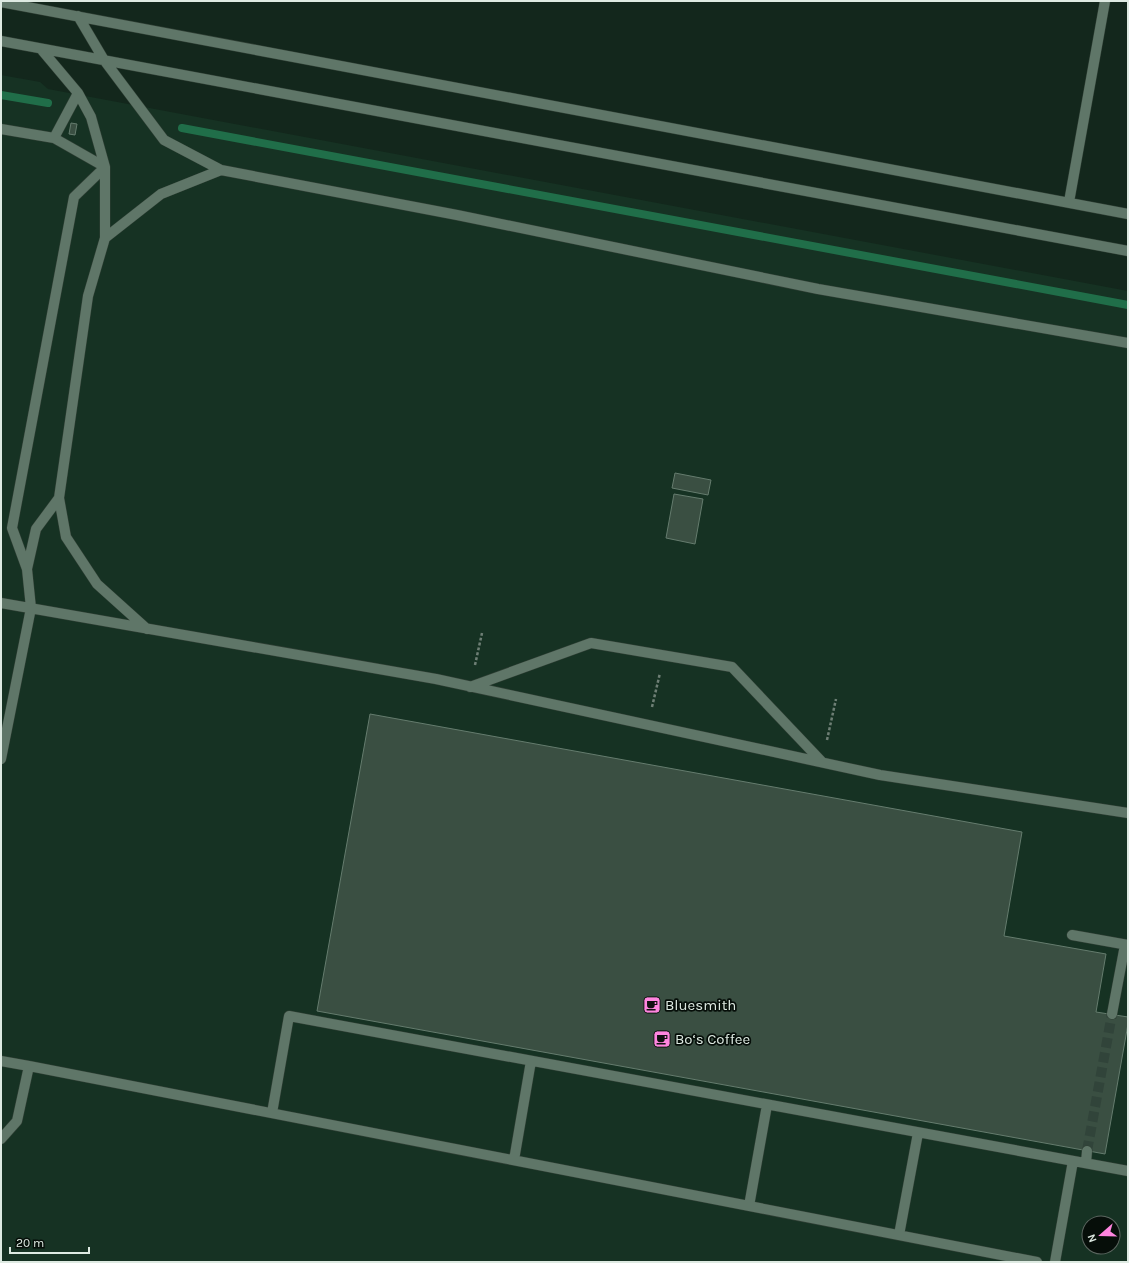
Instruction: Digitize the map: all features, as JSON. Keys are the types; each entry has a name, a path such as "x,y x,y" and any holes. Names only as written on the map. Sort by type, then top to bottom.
{"street":[{"path":"1069,202 1105,1"},
{"path":"1,2 1128,214"},
{"path":"78,16 104,60 164,140 221,170 457,215 818,289 1128,343"},
{"path":"1,41 1128,251"},
{"path":"41,48 78,93 91,117 106,167 105,238 88,296 59,498 66,537 97,584 147,629"},
{"path":"54,138 78,93"},
{"path":"1,129 54,138 106,167"},
{"path":"1,760 31,608 27,569 12,528 74,197 106,167"},
{"path":"105,238 161,194 221,170"},
{"path":"27,569 36,529 59,498"},
{"path":"1,603 420,677 880,775 1128,813"},
{"path":"470,687 591,643 732,667 822,762"},
{"path":"1072,935 1126,945 1112,1014"},
{"path":"272,1113 289,1016 1128,1171"},
{"path":"514,1160 531,1061"},
{"path":"1,1062 29,1066 1037,1262"},
{"path":"1,1139 17,1121 29,1066"},
{"path":"749,1206 767,1105"},
{"path":"899,1235 918,1133"},
{"path":"1086,1163 1088,1151"},
{"path":"1056,1262 1073,1161"}],"path":[{"path":"470,687 482,633"},
{"path":"648,725 664,656"},
{"path":"822,762 836,699"}],"shaded area":[{"path":"1,75 40,82 48,89 1128,291 1128,1262 1,1262"}],"building":[{"path":"71,123 77,124 75,135 69,134"},
{"path":"675,473 711,480 708,495 672,488"},
{"path":"674,494 703,499 695,544 666,538"},
{"path":"370,714 1022,832 1004,936 1106,954 1096,1012 1128,1017 1105,1154 317,1011"}],"waterway":[{"path":"1,95 48,103"},
{"path":"182,128 1128,305"}],"tunnel":[{"path":"1087,1151 1112,1014"}],"place":[{"name":"Bluesmith","path":"652,1005"},
{"name":"Bo‘s Coffee","path":"662,1039"}]}
